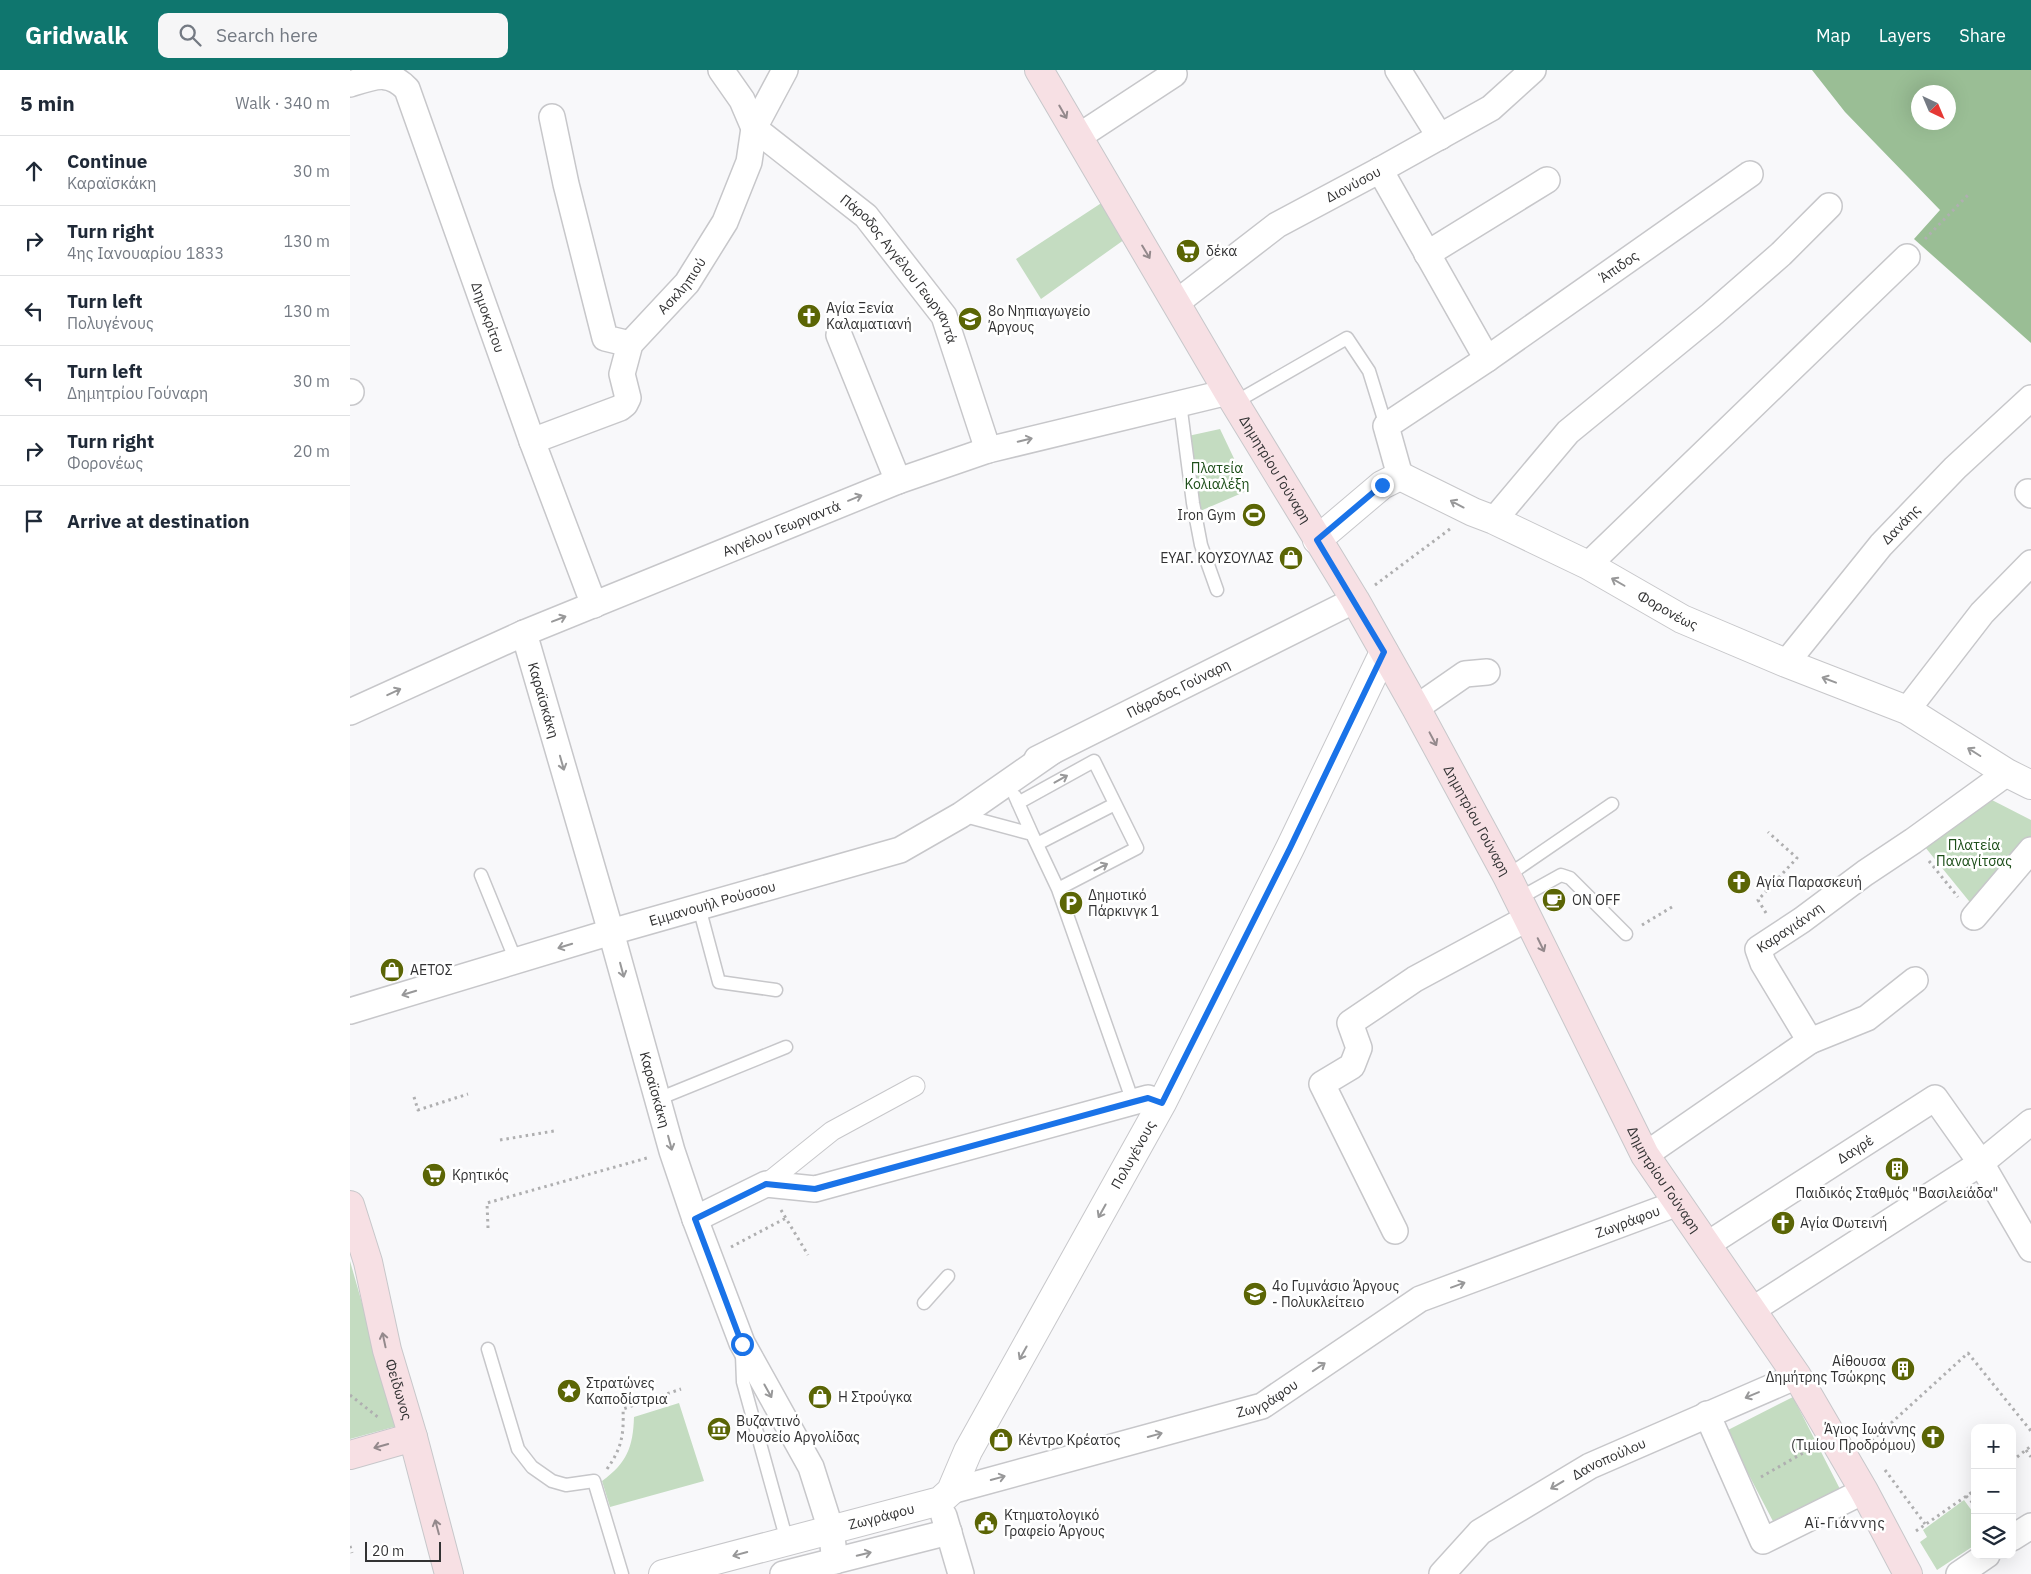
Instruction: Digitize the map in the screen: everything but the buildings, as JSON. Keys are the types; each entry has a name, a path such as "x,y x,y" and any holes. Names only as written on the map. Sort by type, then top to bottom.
{"main road":[{"name":"Δημητρίου Γούναρη","path":"1039,70 1231,397 1355,600 1416,708 1518,897 1645,1155 1797,1376 1864,1491 1908,1574"},
{"name":"Φείδωνος","path":"350,1205 368,1262 386,1350 413,1437 449,1574"},
{"path":"350,1455 413,1437"}],"street":[{"path":"721,70 742,100 754,128"},
{"name":"Ασκληπιού","path":"532,442 620,408 625,404 628,398 622,374 630,344 687,283 725,222 749,162 754,128 785,70"},
{"path":"1398,70 1440,137"},
{"name":"Διονύσου","path":"1176,303 1277,225 1491,108 1533,70"},
{"name":"Δημοκρίτου","path":"350,84 387,71 399,77 407,88 532,442 594,605"},
{"path":"1078,137 1175,71"},
{"path":"552,117 566,184 605,338 630,344"},
{"name":"Πάροδος Αγγέλου Γεωργαντά","path":"754,128 866,216 944,316 988,450"},
{"path":"1380,170 1487,359"},
{"name":"Άπιδος","path":"1386,426 1487,359 1750,174"},
{"path":"1427,254 1547,180"},
{"path":"1483,516 1568,432 1718,309 1781,254 1829,206"},
{"path":"1588,565 1907,257"},
{"path":"839,335 898,481"},
{"name":"Αγγέλου Γεωργαντά","path":"350,712 524,632 898,481 988,450 1180,403 1231,397"},
{"name":"Δανάης","path":"1786,663 1881,545 1955,468 2031,398"},
{"path":"1317,540 1382,485 1400,476 1386,426"},
{"name":"Φορονέως","path":"1400,476 1588,565 1682,619 1786,663 1907,710 2007,773 2031,785"},
{"path":"1907,710 1982,613 2031,563"},
{"name":"Πάροδος Γούναρη","path":"1009,787 1053,751 1355,600"},
{"name":"Καραϊσκάκη","path":"524,632 612,932 672,1151 695,1219 742,1344 811,1467 831,1530"},
{"name":"Πολυγένους","path":"945,1496 968,1451 1162,1103 1290,848 1384,652"},
{"path":"1416,708 1465,674 1487,672"},
{"name":"Καραγιάννη","path":"1810,1041 1763,963 1758,949 2007,773"},
{"name":"Εμμανουήλ Ρούσσου","path":"350,1011 612,932 900,850 1009,787"},
{"path":"1974,917 2031,850"},
{"path":"1395,1231 1322,1084 1352,1066 1359,1048 1350,1023 1415,979 1518,897"},
{"path":"1645,1155 1810,1041 1867,1018 1915,980"},
{"path":"695,1219 766,1184 832,1131 915,1086"},
{"path":"766,1184 815,1189 1148,1098 1162,1103"},
{"name":"Δαγρέ","path":"1708,1244 1935,1098 1981,1163"},
{"path":"1752,1310 1981,1163 2031,1122"},
{"path":"1981,1163 2031,1249"},
{"name":"Ζωγράφου","path":"663,1574 831,1530 1262,1406 1420,1299 1678,1204"},
{"name":"Δανοπούλου","path":"1442,1574 1480,1532 1590,1466 1797,1376"},
{"path":"1707,1414 1763,1541 1864,1491"},
{"path":"945,1496 949,1532 961,1574"},
{"path":"2016,1535 2031,1526"},
{"name":"Ζωγράφου","path":"831,1530 836,1561"},
{"path":"782,1574 949,1532"},
{"path":"1959,1574 1981,1559"}],"lane":[{"path":"1231,397 1347,338 1369,371 1386,426"},
{"path":"1180,403 1196,520 1201,545 1217,590"},
{"path":"1058,889 1137,848 1094,761 1009,787 1058,889 1133,1102"},
{"path":"961,815 1035,839 1115,804"},
{"path":"1518,897 1612,804"},
{"path":"482,875 516,961"},
{"path":"1518,897 1561,875 1570,878 1626,934"},
{"path":"699,907 720,982 776,990"},
{"path":"658,1099 786,1047"},
{"path":"924,1303 948,1276"},
{"path":"742,1344 743,1382 787,1541"},
{"path":"488,1349 518,1450 532,1467 552,1481 566,1485 594,1481 622,1574"}],"path":[{"path":"1907,257 1968,195"},
{"path":"1355,600 1483,516"},
{"path":"1768,832 1797,858 1758,900 1780,934"},
{"path":"1913,841 1974,917"},
{"path":"1626,934 1672,907"},
{"path":"414,1097 418,1110 468,1094"},
{"path":"500,1140 554,1131"},
{"path":"488,1228 487,1203 672,1151"},
{"path":"766,1184 808,1255"},
{"path":"710,1258 786,1218"},
{"path":"1872,1453 1867,1445 1968,1353 2031,1431"},
{"path":"594,1481 604,1473 617,1455 624,1433 623,1409 681,1389"},
{"path":"1740,1489 1832,1437"},
{"path":"2016,1458 2031,1446"},
{"path":"2026,1450 2031,1457"},
{"path":"1884,1469 1925,1524"},
{"path":"1893,1547 1971,1493"},
{"path":"1966,1496 1971,1501"},
{"path":"350,1546 352,1553"}],"green space":[{"path":"1812,70 2031,70 2031,343 1914,239 1940,210 1845,112"},
{"path":"1106,200 1128,237 1041,299 1016,259"},
{"name":"Πλατεία Κολιαλέξη","path":"1220,429 1249,490 1198,512 1188,436"},
{"name":"Πλατεία Παναγίτσας","path":"1990,799 2031,820 2031,840 1973,906 1925,847"},
{"path":"350,1261 397,1426 350,1439"},
{"path":"1793,1397 1842,1493 1776,1527 1726,1431"},
{"path":"679,1403 704,1481 610,1507 602,1481 617,1468 627,1454 632,1437 634,1417"},
{"path":"1964,1500 1971,1510 1971,1548 1937,1570 1920,1542 1927,1537 1923,1530"}],"place":[{"name":"δέκα","path":"1188,251"},
{"name":"Αγία Ξενία Καλαματιανή","path":"809,316"},
{"name":"8ο Νηπιαγωγείο Άργους","path":"970,319"},
{"name":"Iron Gym","path":"1254,515"},
{"name":"ΕΥΑΓ. ΚΟΥΣΟΥΛΑΣ","path":"1291,558"},
{"name":"Αγία Παρασκευή","path":"1739,882"},
{"name":"ON OFF","path":"1554,900"},
{"name":"Δημοτικό Πάρκινγκ 1","path":"1071,903"},
{"name":"ΑΕΤΟΣ","path":"392,970"},
{"name":"Παιδικός Σταθμός \"Βασιλειάδα\"","path":"1897,1169"},
{"name":"Κρητικός","path":"434,1175"},
{"name":"Αγία Φωτεινή","path":"1783,1223"},
{"name":"4ο Γυμνάσιο Άργους - Πολυκλείτειο","path":"1255,1294"},
{"name":"Αίθουσα Δημήτρης Τσώκρης","path":"1903,1369"},
{"name":"Στρατώνες Καποδίστρια","path":"569,1391"},
{"name":"Η Στρούγκα","path":"820,1397"},
{"name":"Βυζαντινό Μουσείο Αργολίδας","path":"719,1429"},
{"name":"Άγιος Ιωάννης (Τιμίου Προδρόμου)","path":"1933,1437"},
{"name":"Κέντρο Κρέατος","path":"1001,1440"},
{"name":"Κτηματολογικό Γραφείο Άργους","path":"986,1523"}],"district":[{"name":"Αϊ-Γιάννης","path":"1845,1523"}],"route":[{"path":"742,1344 695,1219 766,1184 815,1189 1148,1098 1162,1103 1290,848 1384,652 1355,600 1317,540 1382,485"}]}
